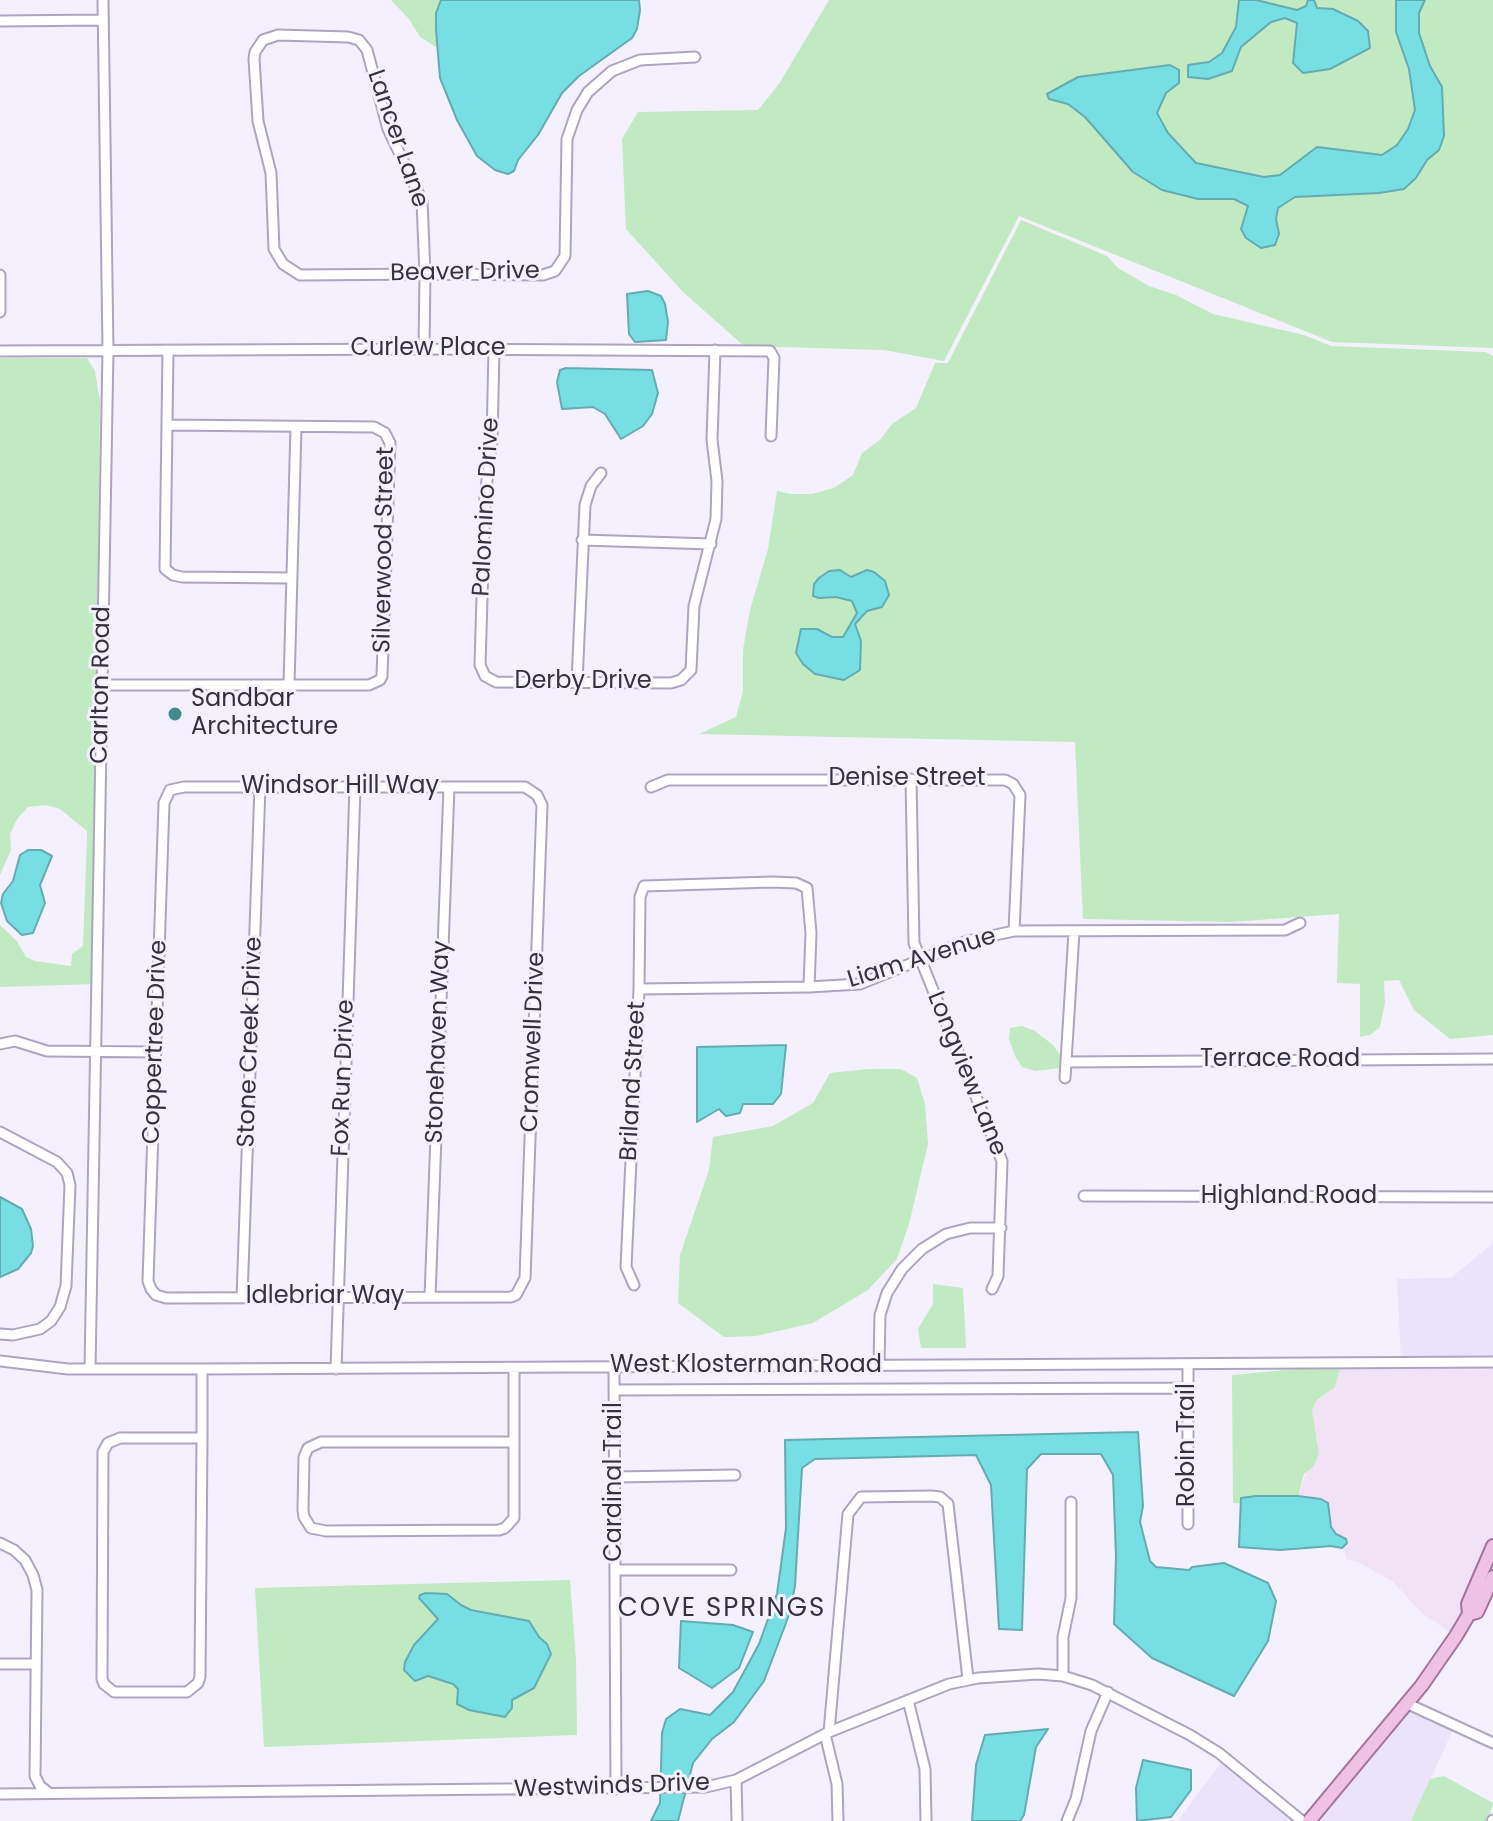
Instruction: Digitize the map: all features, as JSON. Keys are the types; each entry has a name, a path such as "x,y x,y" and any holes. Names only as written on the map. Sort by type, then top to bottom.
{"main road":[{"path":"1469,1614 1468,1604 1493,1546"},
{"path":"1309,1821 1406,1703 1469,1614 1477,1612 1493,1577"}],"street":[{"name":"Carlton Road","path":"90,1369 108,350 103,0"},
{"path":"0,21 103,20"},
{"name":"Lancer Lane","path":"274,249 271,173 258,121 255,52 263,40 278,35 359,40 367,50 388,129 419,191 424,210 424,349"},
{"name":"Beaver Drive","path":"274,249 283,264 300,275 543,275 555,271 565,256 567,139 577,110 588,92 612,71 640,60 695,57"},
{"path":"0,275 0,312"},
{"name":"Palomino Drive","path":"480,665 485,496 492,436 494,349"},
{"path":"168,350 163,564 166,571 179,576 291,578"},
{"path":"582,540 711,544 716,524 717,481 712,440 715,350"},
{"name":"Curlew Place","path":"0,351 770,351 773,354 771,436"},
{"path":"102,685 289,685 296,427 167,425"},
{"name":"Silverwood Street","path":"289,685 369,685 380,680 383,668 390,443 385,433 374,427 296,427"},
{"path":"577,682 586,499 601,473"},
{"name":"Derby Drive","path":"480,665 485,676 496,682 671,683 681,680 691,670 694,606 711,544"},
{"name":"Longview Lane","path":"911,779 913,933 920,961 1000,1152 1003,1168 998,1276 992,1289"},
{"name":"Denise Street","path":"651,787 668,780 1001,779 1010,782 1019,791 1014,931"},
{"name":"Stone Creek Drive","path":"242,1298 260,786"},
{"name":"Windsor Hill Way","path":"164,803 170,790 177,787 525,787"},
{"name":"Fox Run Drive","path":"336,1369 355,787"},
{"name":"Stonehaven Way","path":"430,1297 449,787"},
{"name":"Cromwell Drive","path":"511,1297 520,1291 525,1278 541,821 540,800 525,787"},
{"name":"Coppertree Drive","path":"148,1281 164,803"},
{"name":"Briland Street","path":"634,1285 626,1267 639,989 640,897 644,886 772,882 796,883 807,888 811,933 809,987"},
{"name":"Liam Avenue","path":"639,989 860,984 967,941 1014,931 1285,930 1300,923"},
{"path":"1065,1078 1074,932"},
{"path":"0,1044 15,1041 47,1051 156,1052"},
{"name":"Terrace Road","path":"1066,1062 1493,1059"},
{"path":"0,1132 57,1162 67,1173 70,1185 66,1286 60,1307 51,1321 40,1329 13,1335 0,1334"},
{"name":"Highland Road","path":"1084,1196 1493,1197"},
{"path":"879,1365 880,1315 887,1293 907,1263 946,1234 970,1228 1001,1228"},
{"name":"Idlebriar Way","path":"148,1281 153,1292 161,1297 511,1297"},
{"name":"West Klosterman Road","path":"0,1361 90,1369 1493,1362"},
{"name":"Robin Trail","path":"1188,1365 1188,1524"},
{"name":"Cardinal Trail","path":"614,1367 616,1789"},
{"path":"514,1368 514,1442 514,1518 505,1528 326,1531 311,1528 304,1517 304,1457 313,1444 514,1442"},
{"path":"202,1369 202,1438 198,1683 187,1692 114,1692 102,1679 105,1447 120,1438 202,1438"},
{"path":"615,1390 1188,1388"},
{"path":"615,1477 735,1475"},
{"path":"838,1821 837,1784 827,1733 848,1514 861,1497 931,1496 940,1497 948,1504 968,1679"},
{"path":"1063,1676 1063,1637 1072,1591 1071,1502"},
{"path":"0,1543 25,1560 37,1590 35,1776 40,1786 49,1793"},
{"path":"616,1570 731,1570"},
{"path":"0,1664 36,1664"},
{"name":"Westwinds Drive","path":"0,1794 689,1789 736,1780 827,1733 968,1679 1031,1674 1063,1676 1108,1692 1201,1741 1302,1821"},
{"path":"1067,1821 1076,1799 1091,1731 1108,1692"},
{"path":"908,1700 925,1769 926,1821"},
{"path":"1406,1703 1493,1743"},
{"path":"736,1780 737,1821"}],"shaded area":[{"path":"1493,1243 1493,1357 1401,1359 1397,1279 1451,1278"},
{"path":"1493,1367 1493,1552 1452,1633 1423,1614 1393,1582 1358,1562 1346,1559 1343,1547 1347,1543 1331,1527 1321,1499 1298,1496 1318,1440 1312,1424 1312,1410 1317,1401 1335,1387 1340,1369"},
{"path":"1408,1710 1453,1730 1411,1821 1315,1821"},
{"path":"1222,1761 1226,1765 1294,1821 1178,1821"}],"green space":[{"path":"391,0 441,0 436,13 436,47 420,37 409,19"},
{"path":"829,0 1493,0 1493,348 1332,342 1019,216 944,361 884,350 744,346 683,292 626,229 622,139 638,112 758,110 779,84"},
{"path":"1021,220 1107,256 1118,268 1149,286 1176,295 1213,314 1304,335 1331,346 1485,352 1493,356 1493,1035 1450,1039 1414,1010 1399,980 1384,981 1385,1003 1380,1027 1370,1035 1360,1037 1360,984 1337,983 1339,914 1231,922 1083,919 1075,742 699,734 736,717 743,691 743,650 750,610 768,549 777,491 812,494 834,488 853,475 862,453 880,440 892,424 916,408 935,363 948,363","holes":["840,570 852,577 860,572 867,611 854,625 861,641 860,670 844,680 799,642 801,630 817,629 832,637 843,637 858,613 853,602 836,597 819,598 819,578 829,571"]},
{"path":"0,358 87,358 95,371 100,401 93,984 0,987 0,925 16,940 26,957 35,961 71,966 72,954 83,946 87,831 60,809 46,805 28,807 17,819 10,834 11,850 0,875"},
{"path":"1022,1026 1035,1031 1053,1045 1062,1057 1061,1068 1035,1071 1022,1067 1009,1039 1010,1028"},
{"path":"901,1069 917,1078 925,1104 928,1144 909,1224 897,1259 868,1290 813,1323 756,1336 724,1337 678,1303 680,1255 709,1170 713,1137 773,1126 813,1103 830,1073"},
{"path":"933,1284 963,1288 966,1348 921,1348 918,1329 933,1304"},
{"path":"1296,1369 1340,1369 1335,1387 1317,1400 1312,1410 1319,1454 1313,1467 1304,1474 1298,1496 1256,1496 1241,1498 1242,1504 1233,1503 1232,1375"},
{"path":"570,1580 577,1735 264,1747 255,1588","holes":["440,1593 471,1610 517,1618 536,1630 545,1642 532,1690 492,1715 457,1704 458,1688 427,1676 405,1662 414,1645 439,1618 419,1598"]},
{"path":"1444,1776 1493,1803 1488,1821 1411,1821 1430,1779"}],"water":[{"path":"441,0 639,0 640,10 632,38 579,76 562,93 514,171 508,174 495,170 477,156 457,120 440,78 436,13"},
{"path":"1239,0 1256,0 1297,10 1306,6 1308,0 1314,0 1317,8 1333,9 1358,21 1368,31 1370,48 1330,69 1303,73 1293,63 1297,23 1285,18 1271,22 1241,47 1232,71 1208,79 1188,77 1188,65 1209,62 1222,53 1236,27"},
{"path":"1396,0 1425,0 1419,13 1419,33 1430,66 1442,87 1444,136 1439,150 1404,189 1295,197 1278,208 1276,219 1279,234 1275,245 1261,248 1246,238 1241,229 1248,206 1234,199 1198,199 1162,190 1133,172 1085,117 1068,104 1049,99 1047,94 1078,77 1170,65 1179,70 1179,83 1166,93 1157,113 1168,133 1196,163 1264,177 1280,175 1317,147 1382,155 1397,145 1408,129 1415,110 1409,69 1396,32"},
{"path":"648,291 661,296 665,304 668,322 666,340 635,342 629,334 627,294"},
{"path":"560,370 652,370 658,393 652,414 643,426 621,439 605,414 593,407 562,409 557,382"},
{"path":"840,570 851,577 867,570 874,572 885,581 889,595 882,607 867,611 855,624 861,641 860,670 844,680 815,674 796,653 801,629 817,629 832,637 843,637 857,613 852,601 813,596 814,584 819,578 829,571"},
{"path":"28,850 41,850 52,856 40,885 45,903 33,933 22,935 7,921 1,903 3,894 13,881 20,855"},
{"path":"786,1045 781,1094 773,1104 743,1104 740,1113 726,1116 719,1109 697,1122 697,1047"},
{"path":"0,1197 22,1209 31,1229 33,1246 18,1269 0,1277"},
{"path":"1138,1432 1143,1506 1140,1522 1150,1561 1156,1567 1189,1570 1224,1563 1268,1583 1276,1601 1268,1641 1234,1696 1152,1658 1114,1624 1116,1556 1113,1475 1101,1454 1041,1454 1027,1469 1022,1630 999,1629 991,1485 976,1455 815,1459 802,1468 795,1586 789,1615 764,1681 734,1722 712,1739 693,1763 678,1821 651,1821 660,1803 662,1733 666,1719 680,1709 710,1715 733,1692 759,1644 777,1594 786,1528 785,1440"},
{"path":"1241,1498 1321,1499 1328,1503 1331,1527 1347,1543 1342,1548 1280,1550 1239,1547"},
{"path":"426,1593 447,1594 471,1610 529,1621 547,1644 551,1654 534,1688 512,1700 512,1708 505,1717 469,1710 457,1704 458,1689 453,1684 428,1676 415,1681 404,1670 414,1645 438,1619 419,1598"},
{"path":"681,1621 733,1625 753,1632 739,1668 712,1688 679,1668"},
{"path":"1048,1729 1036,1747 1024,1815 1020,1821 972,1821 976,1765 985,1735"},
{"path":"1143,1760 1191,1770 1191,1790 1171,1817 1137,1821 1136,1788"}],"place":[{"name":"Sandbar Architecture","path":"175,714"}],"district":[{"name":"COVE SPRINGS","path":"722,1609"}]}
